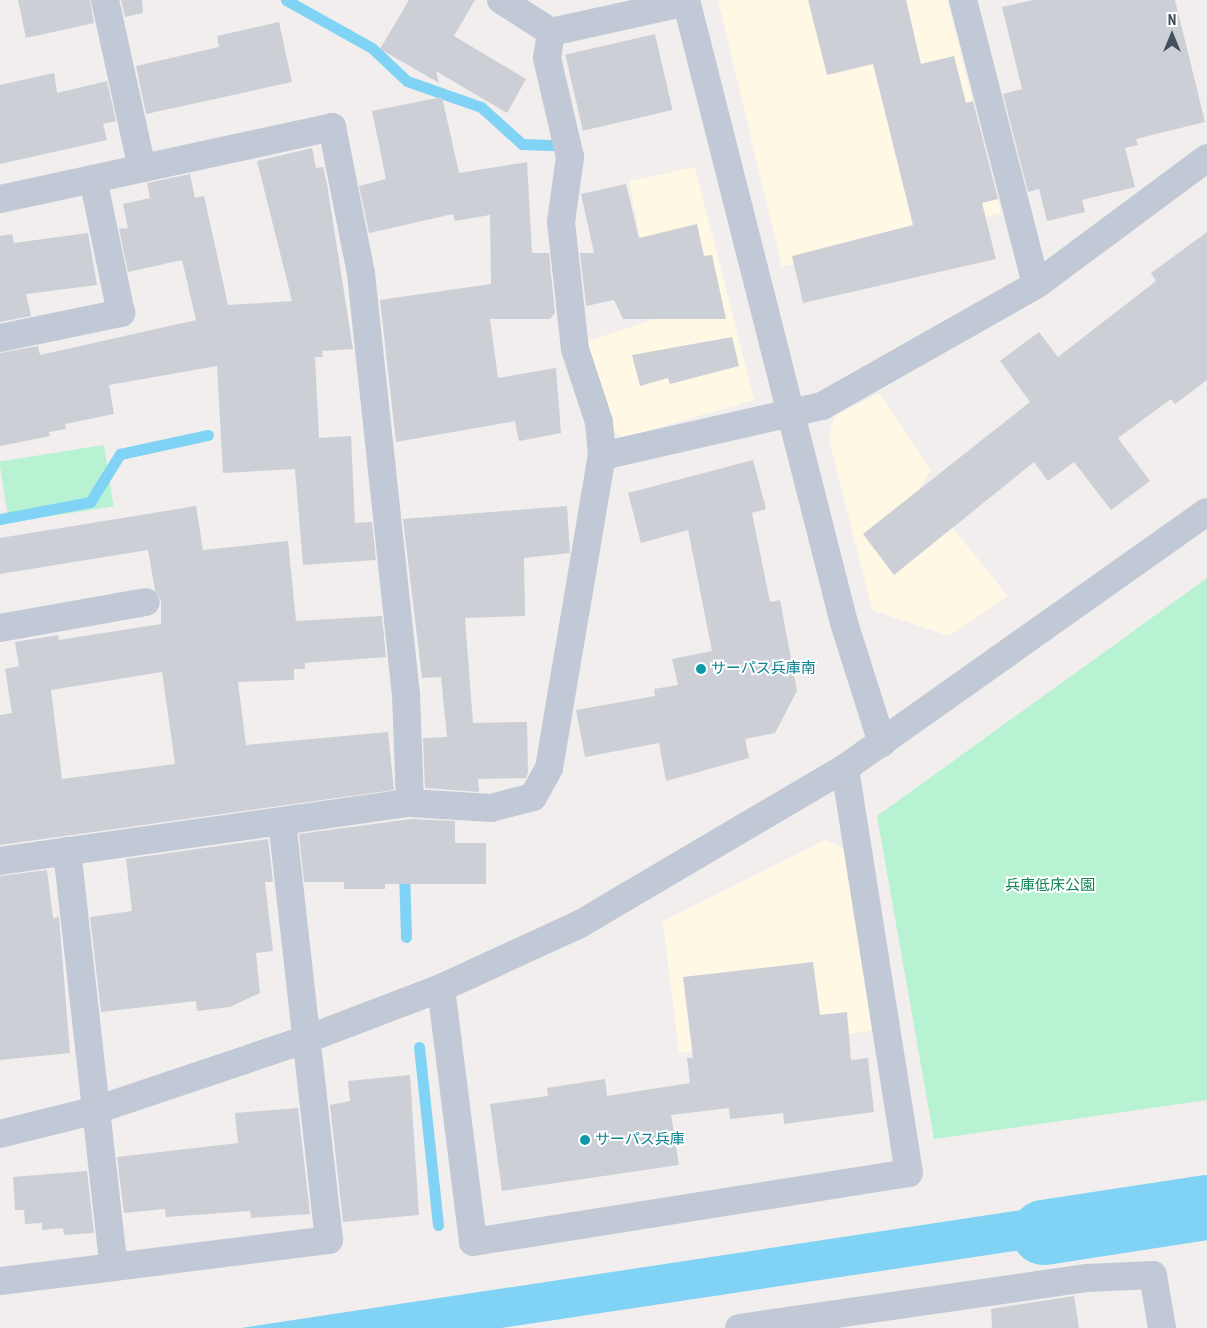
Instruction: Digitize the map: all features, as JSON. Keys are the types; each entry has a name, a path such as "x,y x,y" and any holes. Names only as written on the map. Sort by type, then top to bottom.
{"street":[{"path":"105,0 142,168"},
{"path":"501,0 551,32 686,1 844,623 882,743"},
{"path":"964,0 1036,285"},
{"path":"0,861 410,804 491,808 533,797 549,768 602,456 599,422 575,349 561,222 570,157 547,58 551,32"},
{"path":"0,199 332,127 361,274 406,694 410,804"},
{"path":"602,456 822,406 1036,285 1207,158"},
{"path":"0,338 121,312 93,179"},
{"path":"0,1134 96,1110 310,1038 441,988 580,924 845,768 1207,512"},
{"path":"0,628 146,602"},
{"path":"441,988 473,1242 909,1173 845,768"},
{"path":"0,1281 330,1240 310,1038 282,822"},
{"path":"67,851 114,1267"},
{"path":"739,1328 1087,1278 1153,1275 1162,1328"}],"shaded area":[{"path":"718,0 947,0 1001,213 782,267"},
{"path":"695,167 754,400 622,438 607,424 584,342 656,319 629,181"},
{"path":"879,393 931,470 920,488 1008,596 949,636 872,610 829,439 834,417"},
{"path":"825,840 846,849 872,1031 679,1053 663,921"}],"green space":[{"path":"104,445 114,506 9,523 0,461"},
{"name":"兵庫低床公園","path":"1207,578 1207,1100 934,1139 877,816"}],"water":[{"path":"1161,1192 1207,1192 1207,1229 1161,1229"},
{"path":"1128,1194 1134,1233 501,1328 241,1328"}],"building":[{"path":"18,0 90,0 94,23 26,38"},
{"path":"121,0 142,0 143,13 125,17"},
{"path":"409,0 475,0 454,36 526,79 507,113 436,71 439,83 380,49"},
{"path":"808,0 906,0 921,64 954,56 966,103 973,101 998,199 982,203 996,259 803,303 792,256 913,225 873,64 827,75"},
{"path":"1033,0 1175,0 1205,122 1136,139 1138,145 1125,148 1135,187 1082,200 1085,212 1047,221 1039,189 1028,192 1003,94 1022,89 1002,7"},
{"path":"279,22 292,82 146,114 136,66 219,47 217,36"},
{"path":"655,34 673,110 583,131 565,55"},
{"path":"54,73 57,93 107,81 116,121 103,124 107,140 0,164 0,85"},
{"path":"442,97 459,173 527,162 532,253 549,253 555,313 550,319 490,319 498,378 556,368 561,433 519,441 515,421 396,442 380,300 491,284 490,215 455,221 453,214 369,233 359,186 386,179 372,111"},
{"path":"312,148 316,168 323,167 327,184 353,349 322,351 323,357 315,357 319,438 351,436 355,523 372,522 376,560 303,565 295,469 223,473 217,366 109,385 114,414 65,424 66,429 49,432 50,436 0,446 0,353 38,346 40,355 196,320 182,260 128,272 119,229 128,228 123,204 150,198 147,183 190,174 195,198 204,196 228,305 292,301 257,161"},
{"path":"626,184 639,238 697,224 704,256 712,255 726,319 623,319 614,300 586,306 580,253 594,253 581,194"},
{"path":"1207,232 1207,380 1175,404 1171,399 1118,438 1150,481 1111,510 1074,462 1048,481 1034,462 894,575 863,534 1030,402 1000,361 1039,332 1058,357 1156,281 1151,273"},
{"path":"88,233 97,285 26,294 31,316 0,322 0,236 12,234 14,243"},
{"path":"732,337 739,366 670,384 668,378 640,386 632,355"},
{"path":"753,460 766,509 752,513 770,602 780,600 797,691 775,733 745,739 749,758 666,781 659,743 585,757 576,710 655,696 654,689 678,685 672,659 712,651 688,530 641,543 628,493"},
{"path":"196,506 203,550 288,541 296,621 382,616 386,657 305,663 305,669 294,669 294,680 238,682 246,745 388,732 394,790 0,845 0,715 12,713 5,669 19,666 15,642 58,635 59,640 161,624 161,600 155,590 148,550 0,574 0,538","holes":["162,672 175,764 62,779 51,690"]},
{"path":"567,506 570,553 524,558 525,616 465,618 473,723 527,722 528,773 526,778 478,779 479,792 425,788 423,738 447,737 441,677 422,678 403,519"},
{"path":"411,819 455,821 455,843 486,843 486,884 385,884 385,889 344,889 344,882 304,882 299,834"},
{"path":"268,839 273,882 265,882 273,951 256,953 260,993 230,1007 197,1011 196,1001 101,1012 90,917 132,911 126,859"},
{"path":"47,870 53,918 59,917 70,1053 0,1060 0,876"},
{"path":"813,962 820,1015 847,1012 851,1060 868,1058 874,1112 784,1124 783,1113 730,1119 729,1108 671,1115 679,1165 502,1191 490,1104 548,1096 547,1088 605,1079 607,1096 690,1083 687,1058 693,1058 683,977"},
{"path":"410,1075 419,1215 343,1222 330,1105 350,1101 348,1081"},
{"path":"298,1108 310,1214 251,1218 250,1211 166,1217 165,1209 124,1213 117,1157 238,1143 235,1113"},
{"path":"87,1171 94,1233 64,1235 63,1228 42,1230 42,1223 25,1224 24,1210 15,1210 13,1177"},
{"path":"1074,1296 1079,1328 992,1328 991,1309"}],"waterway":[{"path":"286,0 372,48 407,81 481,107 522,144 557,145"},
{"path":"0,519 90,502 120,454 208,435"},
{"path":"404,870 406,937"},
{"path":"419,1047 438,1225"},
{"path":"1043,1232 1207,1207"}],"place":[{"name":"サーパス兵庫南","path":"701,669"},
{"name":"サーパス兵庫","path":"585,1140"}]}
